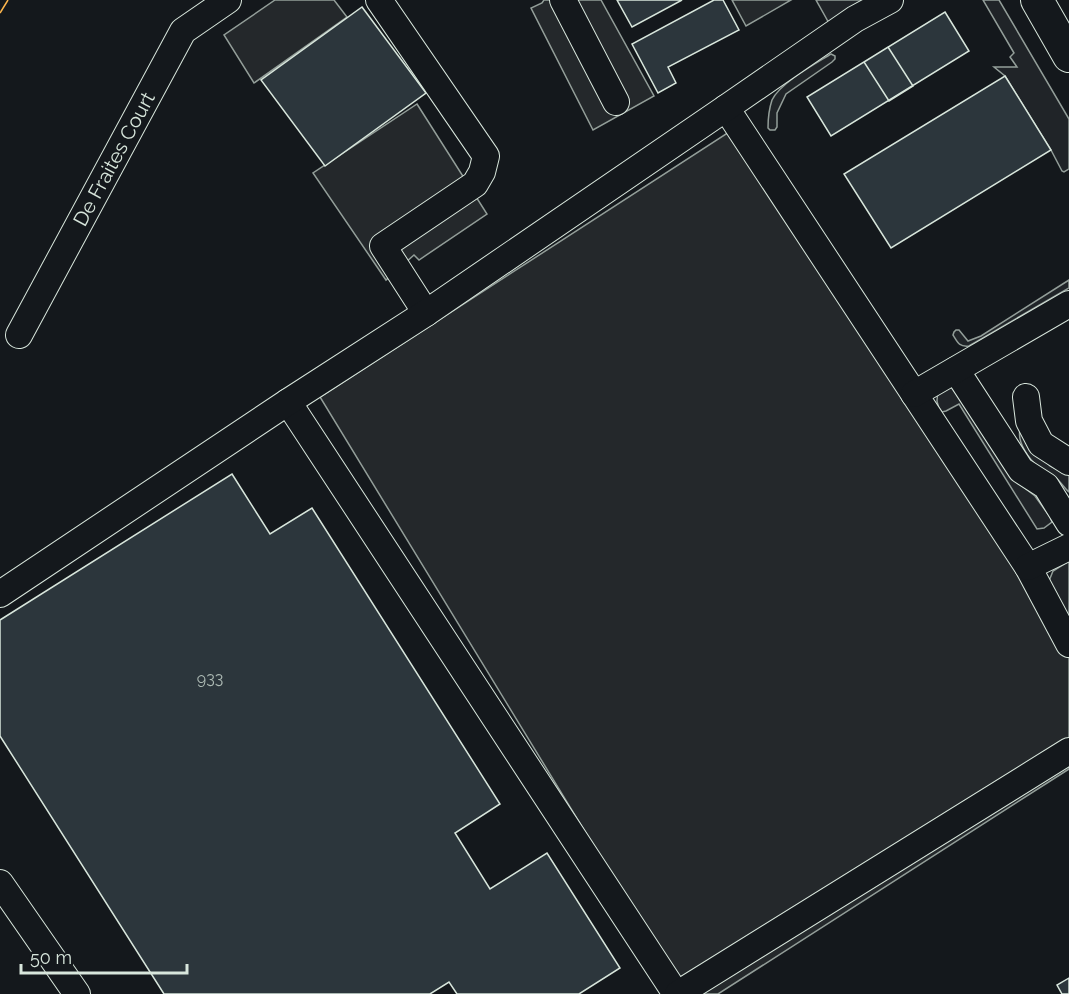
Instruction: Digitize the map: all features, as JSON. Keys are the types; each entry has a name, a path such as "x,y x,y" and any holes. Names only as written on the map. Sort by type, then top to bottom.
{"main road":[{"path":"1037,0 1069,56"}],"street":[{"name":"De Fraites Court","path":"19,335 183,31 228,0"},
{"path":"379,0 486,156 482,172 475,184 382,246 426,313"},
{"path":"564,0 616,102"},
{"path":"0,594 426,313 855,19 890,0"},
{"path":"726,108 1028,567 1069,644"},
{"path":"914,394 1069,304"},
{"path":"956,370 1022,470 1046,486 1069,523"},
{"path":"1026,397 1029,421 1041,444 1069,462"},
{"path":"288,402 677,994 1069,751"},
{"path":"1028,567 1069,547"},
{"path":"0,884 77,994"}],"shaded area":[{"path":"275,0 334,0 347,17 254,83 224,35"},
{"path":"544,0 601,0 654,96 593,130 531,8"},
{"path":"732,0 791,0 746,26"},
{"path":"816,0 866,0 830,25"},
{"path":"983,0 999,0 1069,119 1069,169 1064,172 1005,76 994,67 1017,67 1010,57 1014,53"},
{"path":"831,54 835,56 832,62 786,94 777,113 777,127 775,130 770,130 768,128 769,110 776,94 798,74"},
{"path":"417,104 487,214 419,260 414,255 386,280 313,173"},
{"path":"729,132 1069,637 1069,769 718,994 684,994 320,397"},
{"path":"1069,280 1069,288 969,346 959,344 953,335 956,330 959,330 968,341 981,336"},
{"path":"952,387 1018,483 1035,496 1050,517 1052,522 1044,528 1037,529 959,404 942,412 937,396 939,390"},
{"path":"1020,430 1050,466 1069,473 1069,492 1056,478 1031,460 1020,440"},
{"path":"1069,561 1069,623 1049,581 1053,571"}],"building":[{"path":"617,0 682,0 632,27"},
{"path":"714,0 723,0 739,30 668,67 676,83 658,93 632,44"},
{"path":"362,7 426,93 325,166 261,80"},
{"path":"945,12 969,51 831,136 807,97"},
{"path":"888,47 913,86 889,101 864,62"},
{"path":"1005,76 1051,150 891,248 844,174"},
{"path":"232,474 270,534 312,508 500,804 455,833 490,889 547,853 620,968 579,994 457,994 449,982 430,994 164,994 0,736 0,620"},
{"path":"1069,978 1069,994 1062,994 1057,985"}],"power":[{"path":"0,13 8,0"}]}
